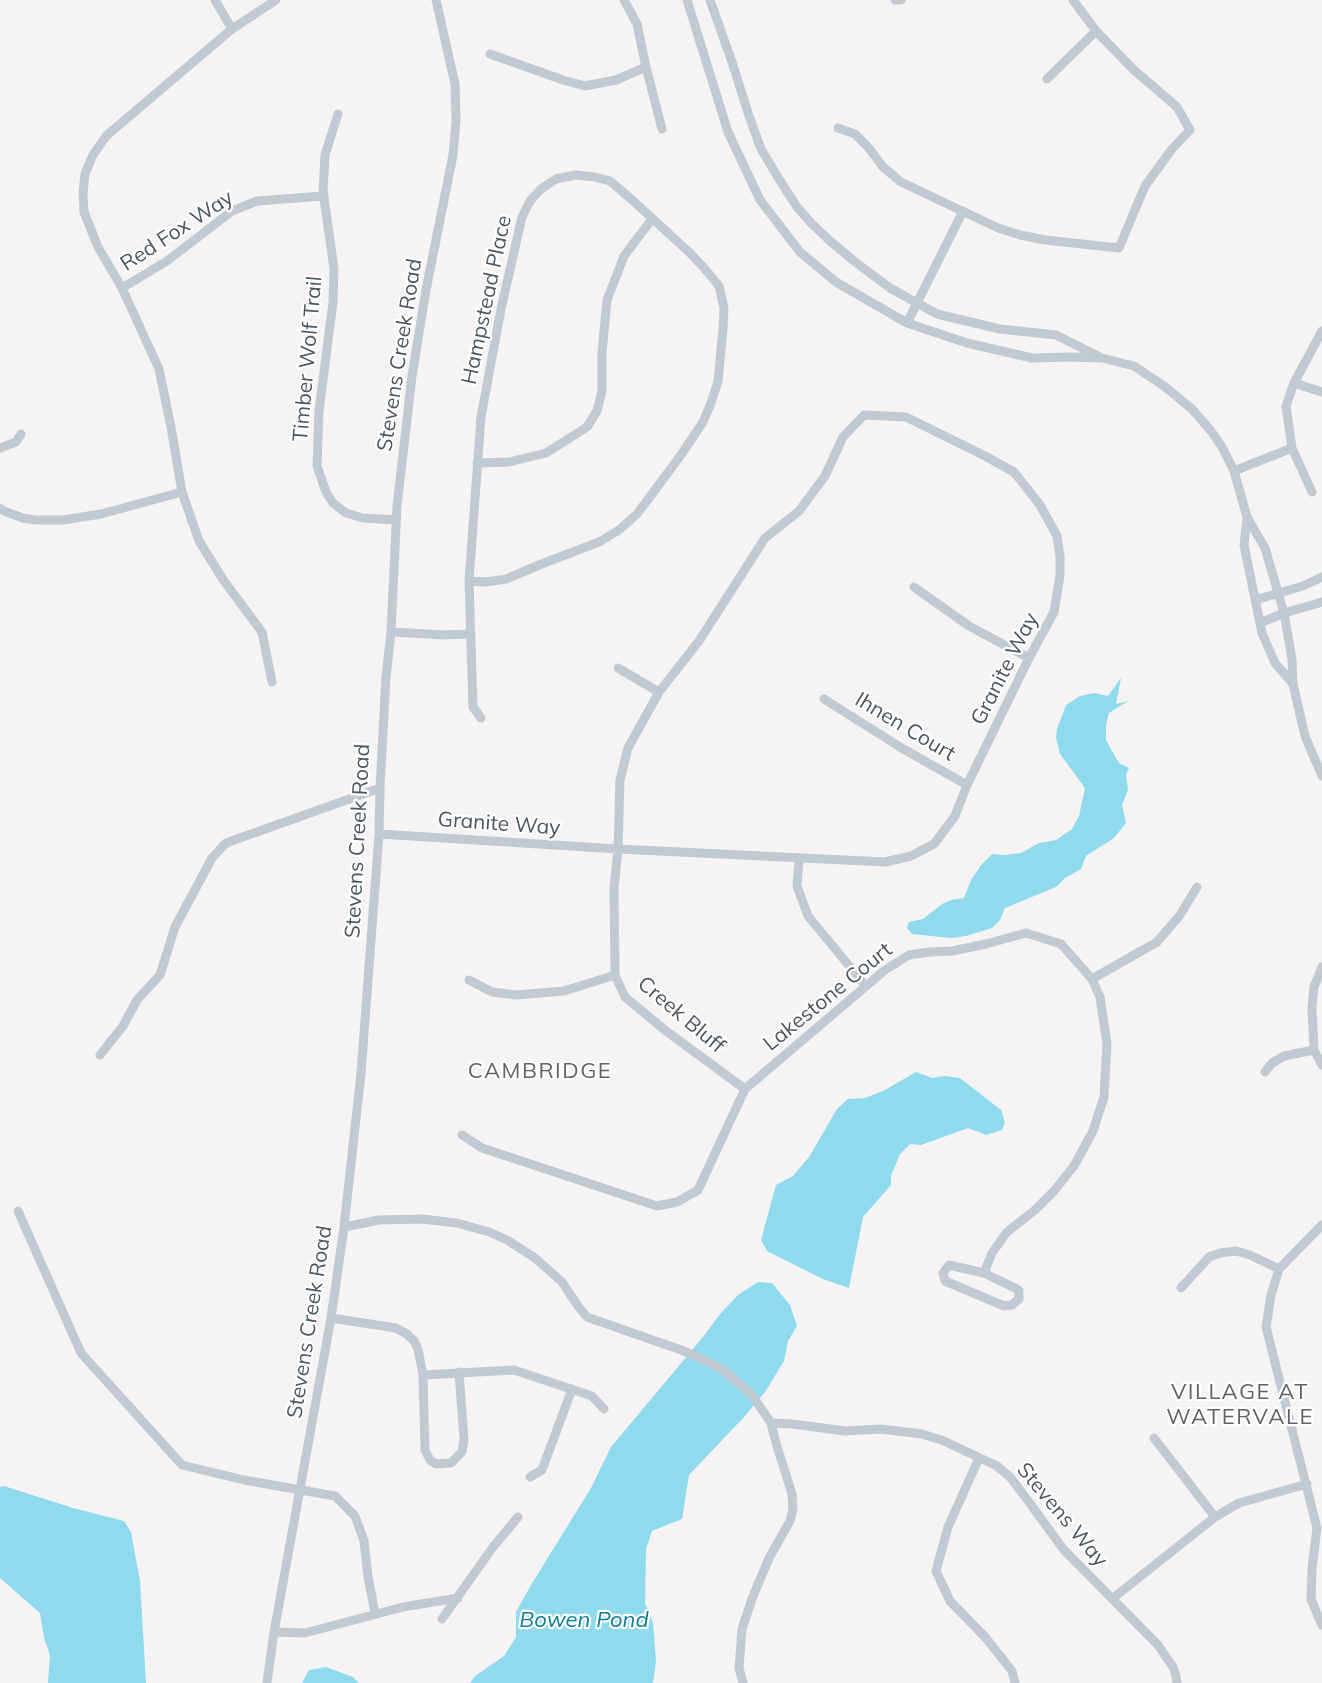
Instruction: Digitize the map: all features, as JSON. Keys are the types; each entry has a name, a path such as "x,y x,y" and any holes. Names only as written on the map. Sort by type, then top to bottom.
{"street":[{"path":"215,0 232,29"},
{"path":"272,682 262,632 224,581 199,541 182,492 159,369 122,288 98,247 84,212 82,193 85,174 93,155 106,136 232,29 276,0"},
{"name":"Stevens Creek Road","path":"267,1683 345,1227 361,1072 379,834 396,520 412,375 426,290 453,155 456,121 455,84 436,0"},
{"path":"624,0 638,24 646,68 662,129"},
{"path":"687,0 728,132 760,200 800,252 836,282 907,323 967,343 1032,358 1102,358 1134,366 1164,386 1192,409 1211,430 1234,471 1247,517 1265,548 1284,613 1292,659 1293,684 1305,736 1322,776"},
{"path":"710,0 761,148 797,207 812,224 854,261 890,288 937,314 1000,329 1056,335 1102,358"},
{"path":"895,0 901,0"},
{"path":"838,128 855,134 883,167 901,182 998,228 1045,240 1119,248 1145,186 1172,149 1190,130 1176,107 1134,70 1096,31 1073,0"},
{"path":"1047,78 1096,31"},
{"path":"490,54 585,86 616,80 646,68"},
{"name":"Timber Wolf Trail","path":"338,114 325,155 324,196 334,269 333,302 320,411 317,466 326,492 333,503 346,513 363,518 396,520"},
{"name":"Hampstead Place","path":"469,581 486,582 506,579 599,542 620,530 637,514 703,422 718,381 724,308 718,286 705,269 652,219 610,182 595,177 576,175 556,179 541,189 530,201 522,216 501,309 480,417 469,581 474,707 481,718"},
{"name":"Red Fox Way","path":"122,288 167,261 232,212 257,201 324,196"},
{"path":"907,323 963,212"},
{"path":"477,463 509,462 546,453 587,427 597,411 602,391 602,353 607,300 624,256 652,219"},
{"path":"1312,492 1293,448 1286,406 1294,383 1322,331"},
{"path":"1294,383 1322,392"},
{"name":"Granite Way","path":"379,834 618,849 885,862 911,856 934,844 955,816 967,785 1054,612 1060,556 1057,536 1040,505 1014,472 906,417 864,415 843,437 825,476 799,511 765,538 699,641 659,692 628,748 620,780 618,849"},
{"path":"0,448 16,442 21,434"},
{"path":"1234,471 1293,448"},
{"path":"0,508 23,518 63,520 101,514 182,492"},
{"path":"1247,517 1244,545 1262,633 1275,663 1293,684"},
{"path":"1255,600 1303,586 1322,577"},
{"path":"914,587 969,626 1029,658"},
{"path":"1260,623 1322,602"},
{"path":"391,632 470,634"},
{"path":"618,668 659,692"},
{"name":"Ihnen Court","path":"824,699 900,747 967,785"},
{"path":"100,1055 123,1026 137,1000 159,975 175,927 212,858 226,843 380,788"},
{"name":"Creek Bluff","path":"618,849 614,888 615,975 625,997 666,1031 745,1089"},
{"path":"799,859 797,886 808,916 865,985"},
{"path":"1092,980 1157,942 1180,915 1197,887"},
{"name":"Lakestone Court","path":"462,1135 482,1148 657,1206 677,1202 698,1190 745,1089 865,985 909,955 963,949 1026,933 1061,944 1092,980 1100,997 1107,1044 1104,1097 1093,1131 1074,1166 1035,1210 1007,1232 992,1253 984,1273"},
{"path":"1322,967 1314,987 1312,1008 1314,1050 1322,1065"},
{"path":"470,980 492,992 516,995 564,991 615,975"},
{"path":"1265,1072 1272,1063 1284,1056 1314,1050"},
{"path":"18,1210 81,1353 182,1465 244,1480 335,1496 355,1516 364,1541 375,1613"},
{"path":"345,1227 379,1220 422,1219 457,1222 489,1232 507,1240 535,1258 562,1282 587,1317 684,1351 723,1370 752,1395 771,1423 792,1494 793,1509 790,1521 769,1558 742,1629 739,1668 743,1683"},
{"path":"1322,1225 1279,1269 1271,1295 1266,1327 1317,1528 1311,1599 1322,1625"},
{"path":"1181,1288 1209,1257 1220,1253 1236,1251 1279,1269"},
{"path":"949,1264 984,1273 1019,1290 1019,1299 1012,1305 1004,1306 945,1281 943,1273 949,1264"},
{"path":"331,1318 396,1328 407,1334 418,1349 423,1375 425,1450 430,1460 436,1464 451,1463 462,1452 464,1438 459,1372"},
{"path":"423,1375 514,1370 592,1396 604,1409"},
{"path":"530,1477 542,1470 572,1389"},
{"name":"Stevens Way","path":"771,1423 845,1431 881,1429 922,1434 944,1441 997,1466 1010,1478 1064,1550 1158,1645 1173,1667 1177,1683"},
{"path":"1154,1438 1215,1517"},
{"path":"979,1458 948,1527 936,1571 950,1601 986,1638 1012,1671 1015,1683"},
{"path":"1112,1599 1215,1517 1239,1503 1307,1484"},
{"path":"442,1619 493,1546 518,1517"},
{"path":"274,1632 305,1634 375,1613 458,1598"}],"water":[{"path":"1121,678 1116,704 1128,701 1109,713 1106,725 1106,740 1119,763 1129,768 1126,774 1128,790 1122,805 1126,823 1114,838 1086,856 1081,869 1065,878 1056,887 1005,908 1000,920 992,928 951,938 912,934 907,928 909,922 923,919 951,900 964,898 971,880 992,854 1021,853 1039,843 1056,840 1072,829 1079,816 1085,788 1060,754 1056,738 1057,729 1066,705 1080,696 1094,693 1108,696"},
{"path":"916,1072 932,1078 944,1076 960,1078 1001,1110 1005,1122 1002,1130 986,1135 968,1128 921,1145 910,1144 900,1154 891,1176 891,1185 863,1217 849,1288 823,1279 767,1251 761,1240 776,1185 793,1176 809,1157 837,1109 848,1099 865,1098 883,1091"},
{"name":"Bowen Pond","path":"758,1282 772,1283 790,1305 797,1326 788,1341 784,1361 765,1392 689,1475 682,1519 652,1531 646,1549 645,1603 653,1623 656,1661 653,1683 470,1683 475,1676 504,1656 516,1637 516,1612 591,1488 611,1447 721,1313 738,1295"},
{"path":"4,1486 73,1508 124,1521 131,1532 140,1581 146,1683 48,1683 50,1655 44,1638 40,1613 0,1578 0,1487"},
{"path":"326,1667 353,1677 359,1683 302,1683 309,1670"}],"district":[{"name":"CAMBRIDGE","path":"540,1071"},
{"name":"VILLAGE AT WATERVALE","path":"1240,1404"}]}
